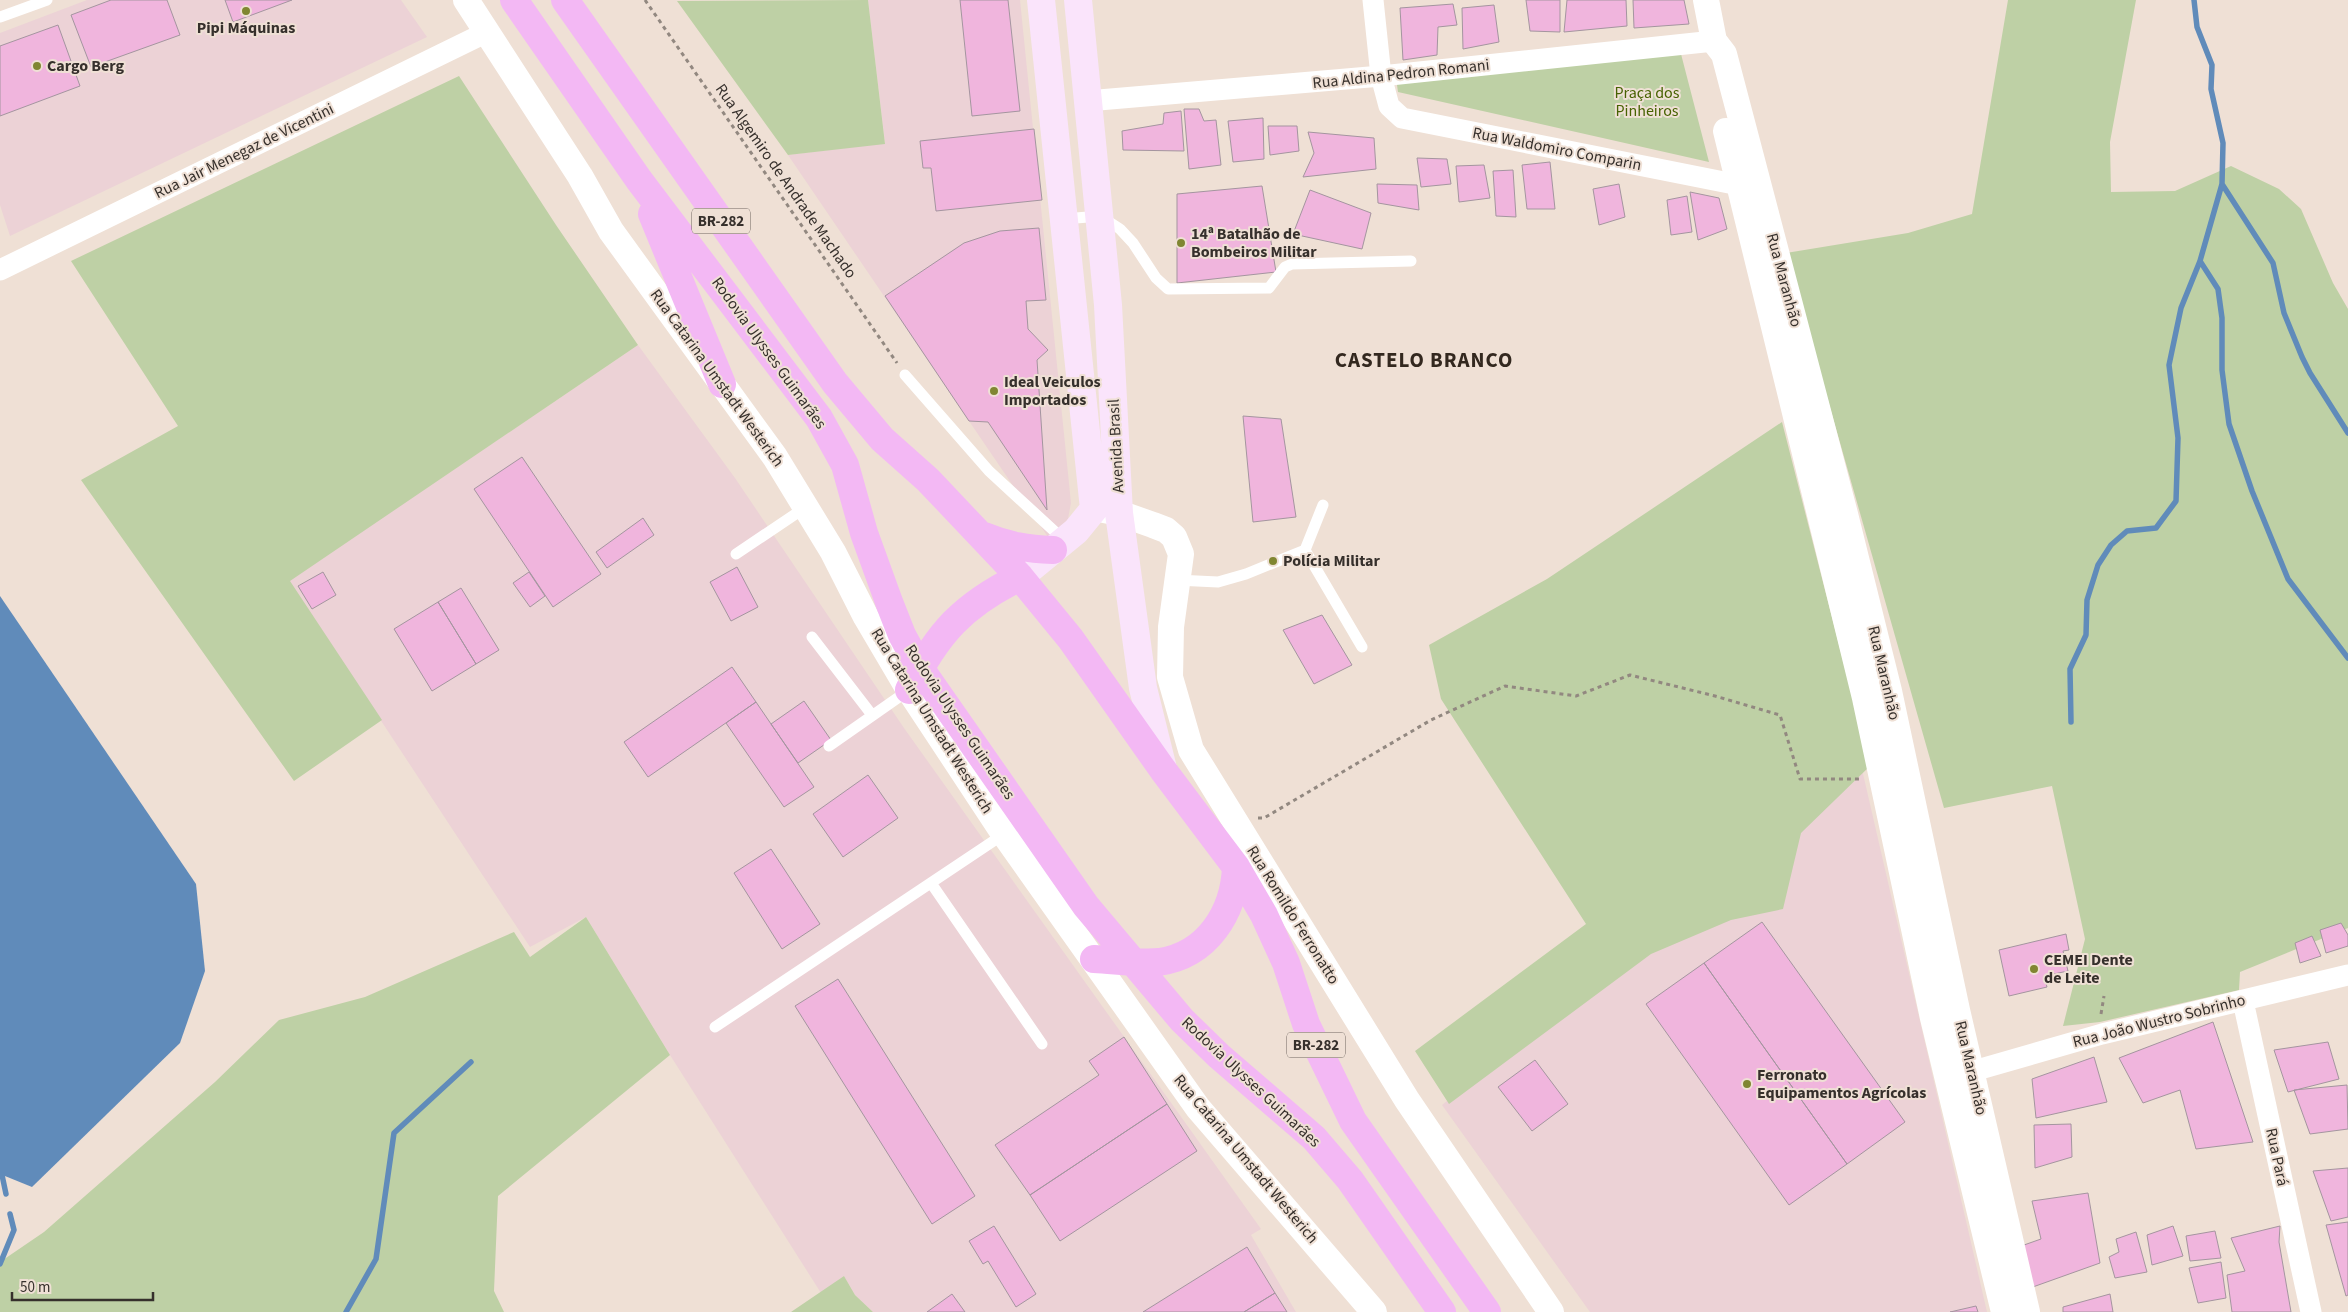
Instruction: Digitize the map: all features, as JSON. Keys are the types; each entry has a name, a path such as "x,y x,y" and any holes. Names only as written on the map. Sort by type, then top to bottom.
{"highway":[{"name":"Rodovia Ulysses Guimarães","path":"514,0 639,180 819,418 845,465 864,533 902,635 914,679 1086,906 1182,1020 1213,1050 1314,1138 1350,1180 1442,1312"},
{"name":"BR-282","path":"565,0 835,383 882,440 928,480 1020,577 1070,638 1164,770 1236,866 1264,915 1286,963 1306,1024 1352,1121 1487,1312"},
{"path":"639,180 722,384"},
{"path":"982,536 1009,546 1028,549 1059,545"},
{"path":"914,679 938,638 962,613 989,592 1020,577"},
{"path":"1094,960 1159,962 1183,955 1204,942 1218,928 1228,909 1235,885 1236,866"}],"main road":[{"name":"Avenida Brasil","path":"1041,0 1064,218 1107,511 1143,688 1164,770"},
{"name":"Avenida Brasil","path":"1078,0 1108,305 1107,511"},
{"name":"Avenida Brasil","path":"1020,577 1059,545 1107,511"}],"street":[{"name":"Rua Catarina Umstadt Westerich","path":"466,0 580,176 611,231 775,457 833,552 866,617 914,679 1004,834 1198,1108 1369,1310"},
{"name":"Rua Waldomiro Comparin","path":"1373,0 1381,76 1389,106 1402,118 1749,187"},
{"name":"Rua Maranhão","path":"1706,0 1714,41 1724,54 1749,187 1877,694 1913,865 1989,1198 2027,1312"},
{"name":"Rua Jair Menegaz de Vicentini","path":"0,270 487,32"},
{"name":"Rua Aldina Pedron Romani","path":"1087,101 1381,76 1714,41"},
{"name":"Rua Romildo Ferronatto","path":"1107,511 1166,530 1174,537 1181,554 1171,627 1170,678 1191,750 1408,1100 1551,1312"},
{"name":"Rua Maranhão","path":"1877,694 1883,780 1913,865"},
{"name":"Rua João Wustro Sobrinho","path":"1960,1074 2094,1037 2348,975"},
{"name":"Rua Pará","path":"2243,1001 2312,1312"},
{"name":"Rua Maranhão","path":"1989,1198 2004,1312"}],"lane":[{"path":"0,17 47,0"},
{"path":"1064,218 1100,216 1120,229 1133,242 1156,278 1168,289 1269,288 1285,267 1292,264 1410,261"},
{"path":"905,375 989,471 1059,545"},
{"path":"1176,580 1218,582 1246,574 1305,550 1323,505"},
{"path":"736,554 806,508"},
{"path":"1305,550 1362,647"},
{"path":"812,637 872,715"},
{"path":"830,746 872,715 914,679"},
{"path":"715,1027 1004,834"},
{"path":"931,883 1042,1044"}],"path":[{"name":"Rua Algemiro de Andrade Machado","path":"645,0 905,375"},
{"path":"1232,818 1264,818 1431,720 1505,686 1576,696 1630,675 1715,696 1780,715 1800,779 1883,780"}],"shaded area":[{"path":"87,0 401,0 427,37 10,236 0,205 0,33"},
{"path":"868,0 1020,0 1071,503 1068,519 1062,531 1048,537 788,155 885,143"},
{"path":"638,345 735,478 904,728 1261,1229 1251,1235 1296,1312 873,1312 855,1295 844,1276 821,1293 670,1055 586,917 530,947 289,581"},
{"path":"1861,765 1987,1312 1590,1312 1442,1105"}],"green space":[{"path":"868,0 885,144 788,155 677,1"},
{"path":"2008,0 2136,0 2110,142 2111,192 2175,191 2231,166 2279,189 2301,209 2333,283 2348,309 2348,928 2240,972 2239,990 2100,1022 2063,1026 2085,939 2052,786 1944,808 1786,253 1908,233 1972,214"},
{"name":"Praça dos Pinheiros","path":"1681,54 1709,162 1398,92 1396,78"},
{"path":"459,76 556,225 638,345 290,581 382,720 294,781 81,480 178,426 71,261"},
{"path":"1782,422 1870,766 1801,833 1783,909 1731,920 1651,954 1449,1104 1415,1051 1586,924 1441,699 1429,645 1547,579"},
{"path":"586,917 670,1055 498,1196 494,1291 504,1312 0,1312 0,1262 44,1232 215,1082 279,1020 365,997 514,932 530,957"},
{"path":"844,1276 855,1295 873,1312 791,1312"}],"water":[{"path":"0,596 196,884 205,971 180,1043 32,1187 0,1174"}],"building":[{"path":"111,0 167,0 180,35 91,67 71,15"},
{"name":"Pipi Máquinas","path":"225,0 292,0 233,22"},
{"path":"960,0 1008,0 1020,111 972,116"},
{"path":"1526,0 1560,0 1560,32 1530,31"},
{"path":"1567,0 1626,0 1627,26 1564,32"},
{"path":"1633,0 1684,0 1689,24 1634,28"},
{"path":"1453,4 1457,25 1438,27 1437,55 1403,60 1400,8"},
{"path":"1494,5 1499,42 1463,49 1462,8"},
{"name":"Cargo Berg","path":"58,25 80,86 0,116 0,46"},
{"path":"1184,109 1199,109 1204,121 1216,120 1221,165 1189,169"},
{"path":"1181,111 1184,151 1123,150 1122,131 1163,124 1164,113"},
{"path":"1263,118 1264,159 1233,162 1228,121"},
{"path":"1268,126 1297,126 1299,151 1270,155"},
{"path":"1034,129 1042,200 936,211 931,168 923,168 920,141"},
{"path":"1308,132 1374,138 1376,169 1303,177 1314,153"},
{"path":"1417,158 1447,159 1451,184 1421,187"},
{"path":"1550,162 1555,209 1527,209 1522,165"},
{"path":"1484,165 1490,198 1459,202 1456,166"},
{"path":"1513,170 1516,217 1496,216 1493,171"},
{"path":"1377,184 1417,185 1419,210 1378,203"},
{"path":"1619,184 1625,217 1599,225 1593,189"},
{"path":"1262,186 1276,272 1177,283 1177,194"},
{"path":"1310,190 1371,213 1362,249 1293,234"},
{"path":"1690,192 1719,198 1727,229 1698,240"},
{"path":"1687,196 1692,232 1671,235 1667,200"},
{"name":"Ideal Veiculos Importados","path":"1039,228 1046,300 1026,301 1028,329 1048,350 1037,360 1047,510 988,422 969,421 885,296 964,243 1000,231"},
{"path":"1243,416 1281,419 1296,517 1253,522"},
{"path":"522,457 601,574 553,607 474,489"},
{"path":"643,518 654,535 607,568 596,552"},
{"path":"737,567 758,607 731,621 710,582"},
{"path":"323,572 336,595 312,609 298,586"},
{"path":"529,572 545,596 530,607 513,583"},
{"path":"461,588 499,650 476,664 438,602"},
{"path":"438,602 476,664 432,691 394,629"},
{"path":"1322,615 1352,665 1314,684 1283,630"},
{"path":"732,667 756,702 648,777 624,742"},
{"path":"804,701 831,740 798,763 771,724"},
{"path":"756,702 814,787 784,807 726,723"},
{"path":"868,775 898,818 843,857 813,814"},
{"path":"771,849 820,924 782,949 734,873"},
{"path":"1762,922 1905,1122 1847,1164 1704,963"},
{"path":"2341,923 2348,935 2348,946 2326,953 2320,930"},
{"path":"2066,934 2069,950 2063,951 2068,971 2044,976 2047,987 2009,996 1999,950"},
{"path":"2312,936 2321,956 2300,963 2295,943"},
{"name":"Ferronato Equipamentos Agrícolas","path":"1704,963 1847,1164 1789,1205 1646,1004"},
{"path":"838,979 975,1196 932,1224 795,1006"},
{"path":"2213,1022 2253,1142 2196,1149 2180,1090 2143,1103 2119,1058"},
{"path":"1124,1037 1167,1104 1030,1195 995,1145 1099,1075 1089,1061"},
{"path":"2328,1042 2339,1079 2288,1092 2274,1050"},
{"path":"2094,1057 2107,1102 2036,1118 2032,1079"},
{"path":"1535,1060 1568,1104 1532,1131 1498,1087"},
{"path":"2347,1085 2348,1129 2310,1134 2294,1090"},
{"path":"1167,1104 1197,1151 1060,1241 1030,1195"},
{"path":"2071,1124 2072,1157 2035,1168 2034,1125"},
{"path":"2348,1168 2348,1217 2331,1221 2313,1171"},
{"path":"2088,1193 2100,1263 2030,1288 2024,1245 2041,1239 2032,1201"},
{"path":"2348,1222 2348,1295 2346,1296 2326,1225"},
{"path":"994,1226 1036,1294 1016,1307 988,1261 983,1264 969,1241"},
{"path":"2173,1226 2183,1256 2152,1265 2147,1235"},
{"path":"2280,1226 2279,1242 2291,1312 2232,1312 2227,1275 2245,1271 2231,1238"},
{"path":"2215,1231 2221,1258 2190,1261 2186,1236"},
{"path":"2136,1232 2147,1272 2115,1278 2109,1257 2119,1252 2116,1239"},
{"path":"1247,1247 1275,1293 1244,1312 1143,1312"},
{"path":"2221,1262 2226,1298 2198,1303 2189,1268"},
{"path":"1275,1293 1287,1312 1244,1312"},
{"path":"952,1294 965,1312 927,1312"},
{"path":"2110,1294 2113,1312 2063,1312 2063,1307"},
{"path":"1976,1306 1978,1312 1950,1312"}],"waterway":[{"path":"2071,722 2070,669 2086,635 2087,600 2098,565 2111,545 2127,531 2156,528 2176,501 2178,438 2169,365 2181,308 2200,261 2222,184 2223,143 2211,89 2212,65 2197,27 2194,0"},
{"path":"2222,184 2273,263 2284,313 2302,357 2348,433"},
{"path":"2200,261 2218,289 2222,318 2222,370 2229,424 2252,491 2288,579 2348,658"},
{"path":"346,1312 376,1259 394,1133 471,1062"},
{"path":"2,1175 6,1194"},
{"path":"0,1264 14,1230 10,1214"}],"place":[{"name":"Pipi Máquinas","path":"246,11"},
{"name":"Cargo Berg","path":"37,66"},
{"name":"14ª Batalhão de Bombeiros Militar","path":"1181,243"},
{"name":"Ideal Veiculos Importados","path":"994,391"},
{"name":"Polícia Militar","path":"1273,561"},
{"name":"CEMEI Dente de Leite","path":"2034,969"},
{"name":"Ferronato Equipamentos Agrícolas","path":"1747,1084"}],"district":[{"name":"CASTELO BRANCO","path":"1424,360"}]}
